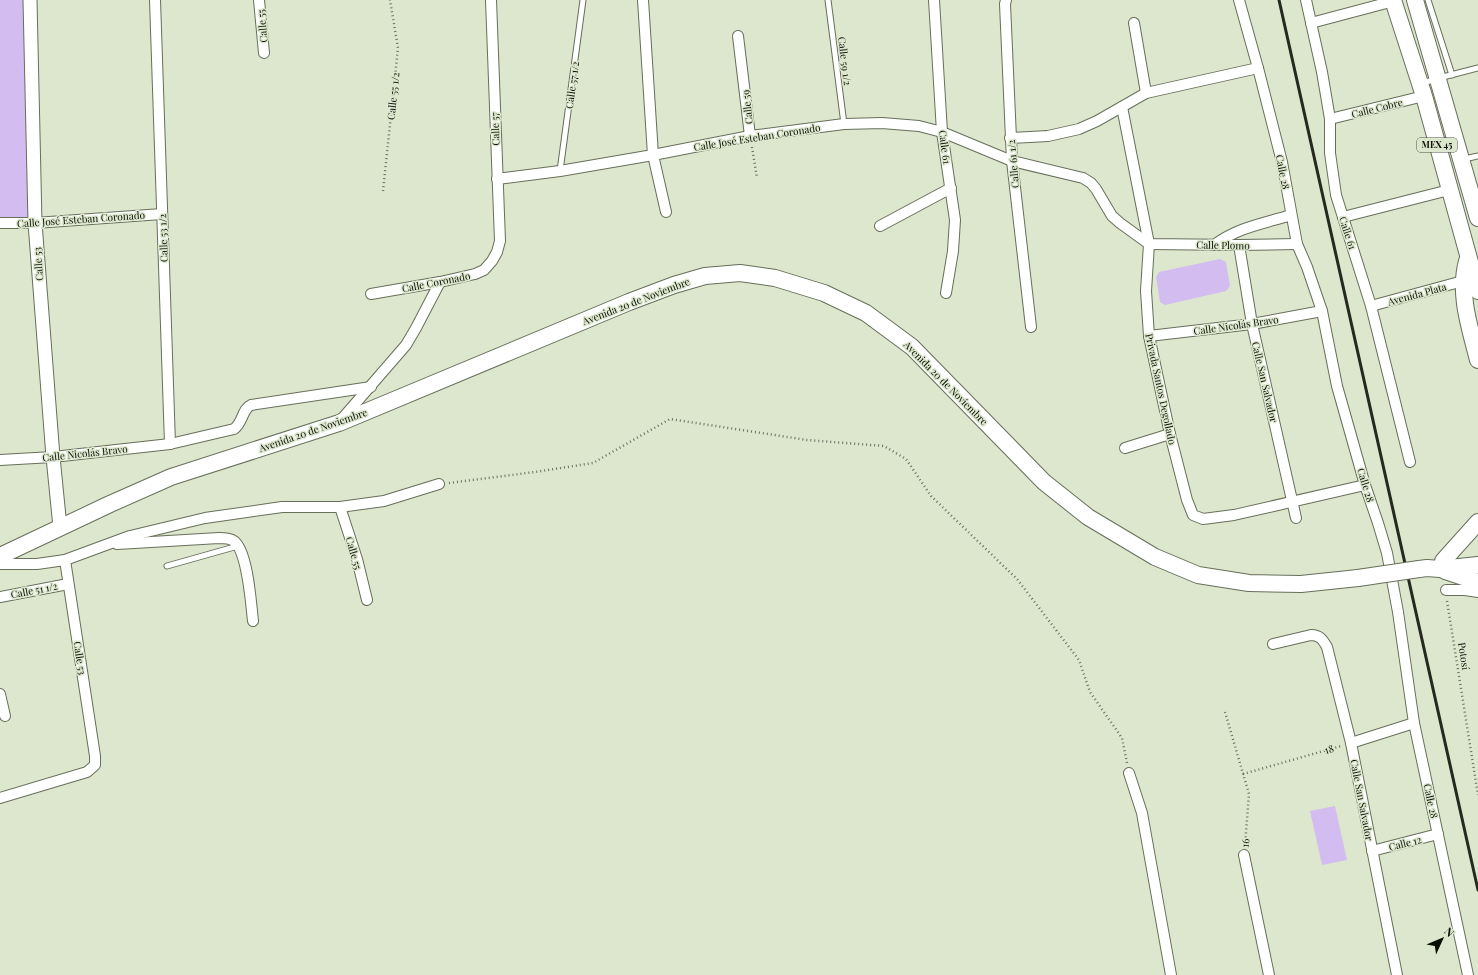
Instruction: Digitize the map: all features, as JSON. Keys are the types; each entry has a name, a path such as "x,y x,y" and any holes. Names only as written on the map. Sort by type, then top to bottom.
{"main road":[{"name":"MEX 45","path":"1393,0 1422,90 1478,291"},
{"name":"MEX 45","path":"1415,0 1445,76 1461,159 1478,218"},
{"path":"1468,258 1464,281 1468,320 1478,360"},
{"name":"Avenida 20 de Noviembre","path":"0,556 171,477 339,423 629,302 674,285 705,276 740,273 775,278 824,293 866,313 912,347 1044,482 1088,517 1155,557 1198,575 1249,583 1301,584 1358,578 1432,567"},
{"path":"1432,567 1478,522"},
{"path":"1432,567 1478,554"},
{"path":"1432,567 1478,565"},
{"path":"1432,567 1478,582"}],"street":[{"name":"Calle 53","path":"30,0 35,223 60,528"},
{"name":"Calle 53 1/2","path":"155,0 170,444"},
{"name":"Calle 55","path":"259,0 264,53"},
{"name":"Calle 57","path":"491,0 500,241 495,257"},
{"path":"643,0 653,156 666,212"},
{"name":"Calle 61","path":"934,0 942,132 955,220 951,270 946,293"},
{"name":"Calle 61 1/2","path":"1006,0 1010,138 1031,326"},
{"name":"Calle 28","path":"1239,0 1282,162 1297,244 1322,311 1338,386 1365,485 1387,553 1398,612 1414,723 1468,975"},
{"name":"Calle 61","path":"1306,0 1322,72 1330,119 1329,142 1336,195 1371,306 1410,462"},
{"path":"1311,23 1393,0"},
{"path":"1134,23 1146,93"},
{"name":"Calle 59","path":"738,36 750,136"},
{"path":"1010,138 1048,136 1079,129 1097,121 1146,93 1258,68"},
{"name":"Calle Cobre","path":"1330,119 1422,90"},
{"name":"Privada Santos Degollado","path":"1122,107 1149,244 1146,292 1149,336 1170,434 1190,510 1195,517 1203,520 1234,515 1292,502"},
{"name":"Calle José Esteban Coronado","path":"497,179 560,171 653,156 750,136 844,124 900,124 919,126 942,132 1012,161 1087,181 1096,189 1112,216 1149,244"},
{"path":"880,226 951,188"},
{"path":"1343,217 1449,190"},
{"name":"Calle José Esteban Coronado","path":"0,223 35,223 162,214"},
{"path":"1214,244 1228,235 1248,227 1291,215"},
{"name":"Calle Plomo","path":"1149,244 1297,244"},
{"name":"Calle San Salvador","path":"1240,245 1252,324 1296,518"},
{"name":"Calle Coronado","path":"371,294 440,282 475,274 484,270 495,257"},
{"name":"Avenida Plata","path":"1371,306 1464,281"},
{"path":"339,423 406,345 440,282"},
{"name":"Calle Nicolás Bravo","path":"1149,336 1252,324 1322,311"},
{"name":"Calle Nicolás Bravo","path":"0,460 53,457 170,444 234,429 238,426 249,406 371,387"},
{"path":"1125,448 1170,434"},
{"path":"0,564 37,564 65,560 105,545 156,529 205,518 282,507 340,507 384,501 439,484"},
{"path":"1292,502 1365,485"},
{"name":"Calle 55","path":"340,507 357,559 366,600"},
{"path":"105,545 219,538 233,540 239,546 247,574 253,621"},
{"name":"Calle 53","path":"0,798 87,772 95,765 95,756 65,560"},
{"name":"Calle 51 1/2","path":"0,597 68,584"},
{"path":"1446,590 1478,592"},
{"name":"Calle San Salvador","path":"1273,644 1311,634 1319,636 1327,647 1351,743 1397,975"},
{"path":"0,694 5,716"},
{"path":"1351,743 1414,723"},
{"path":"1129,774 1142,812 1171,975"},
{"name":"Calle 12","path":"1372,851 1438,834"},
{"name":"16","path":"1244,855 1269,975"}],"lane":[{"name":"Calle 57 1/2","path":"560,171 583,0"},
{"name":"Calle 59 1/2","path":"828,0 844,124"},
{"path":"1428,0 1445,76"},
{"path":"1422,90 1445,76 1478,68"},
{"path":"1461,159 1478,156"},
{"path":"167,566 239,546"}],"path":[{"name":"Calle 55 1/2","path":"383,191 398,48 390,0"},
{"name":"Calle 59","path":"750,136 757,178"},
{"path":"439,484 593,464 670,418 807,440 884,446 906,459 931,496 1017,579 1079,660 1090,692 1122,738 1129,774"},
{"name":"Potosí","path":"1446,590 1478,795"},
{"name":"16","path":"1225,712 1249,794 1244,855"},
{"name":"18","path":"1243,774 1351,743"}],"shaded area":[{"path":"0,0 28,0 35,224 0,225"},
{"path":"1220,259 1226,262 1230,286 1226,291 1165,305 1160,302 1156,277 1159,272"},
{"path":"1335,806 1347,860 1322,865 1310,811"}],"railway":[{"path":"1279,0 1478,890"}]}
